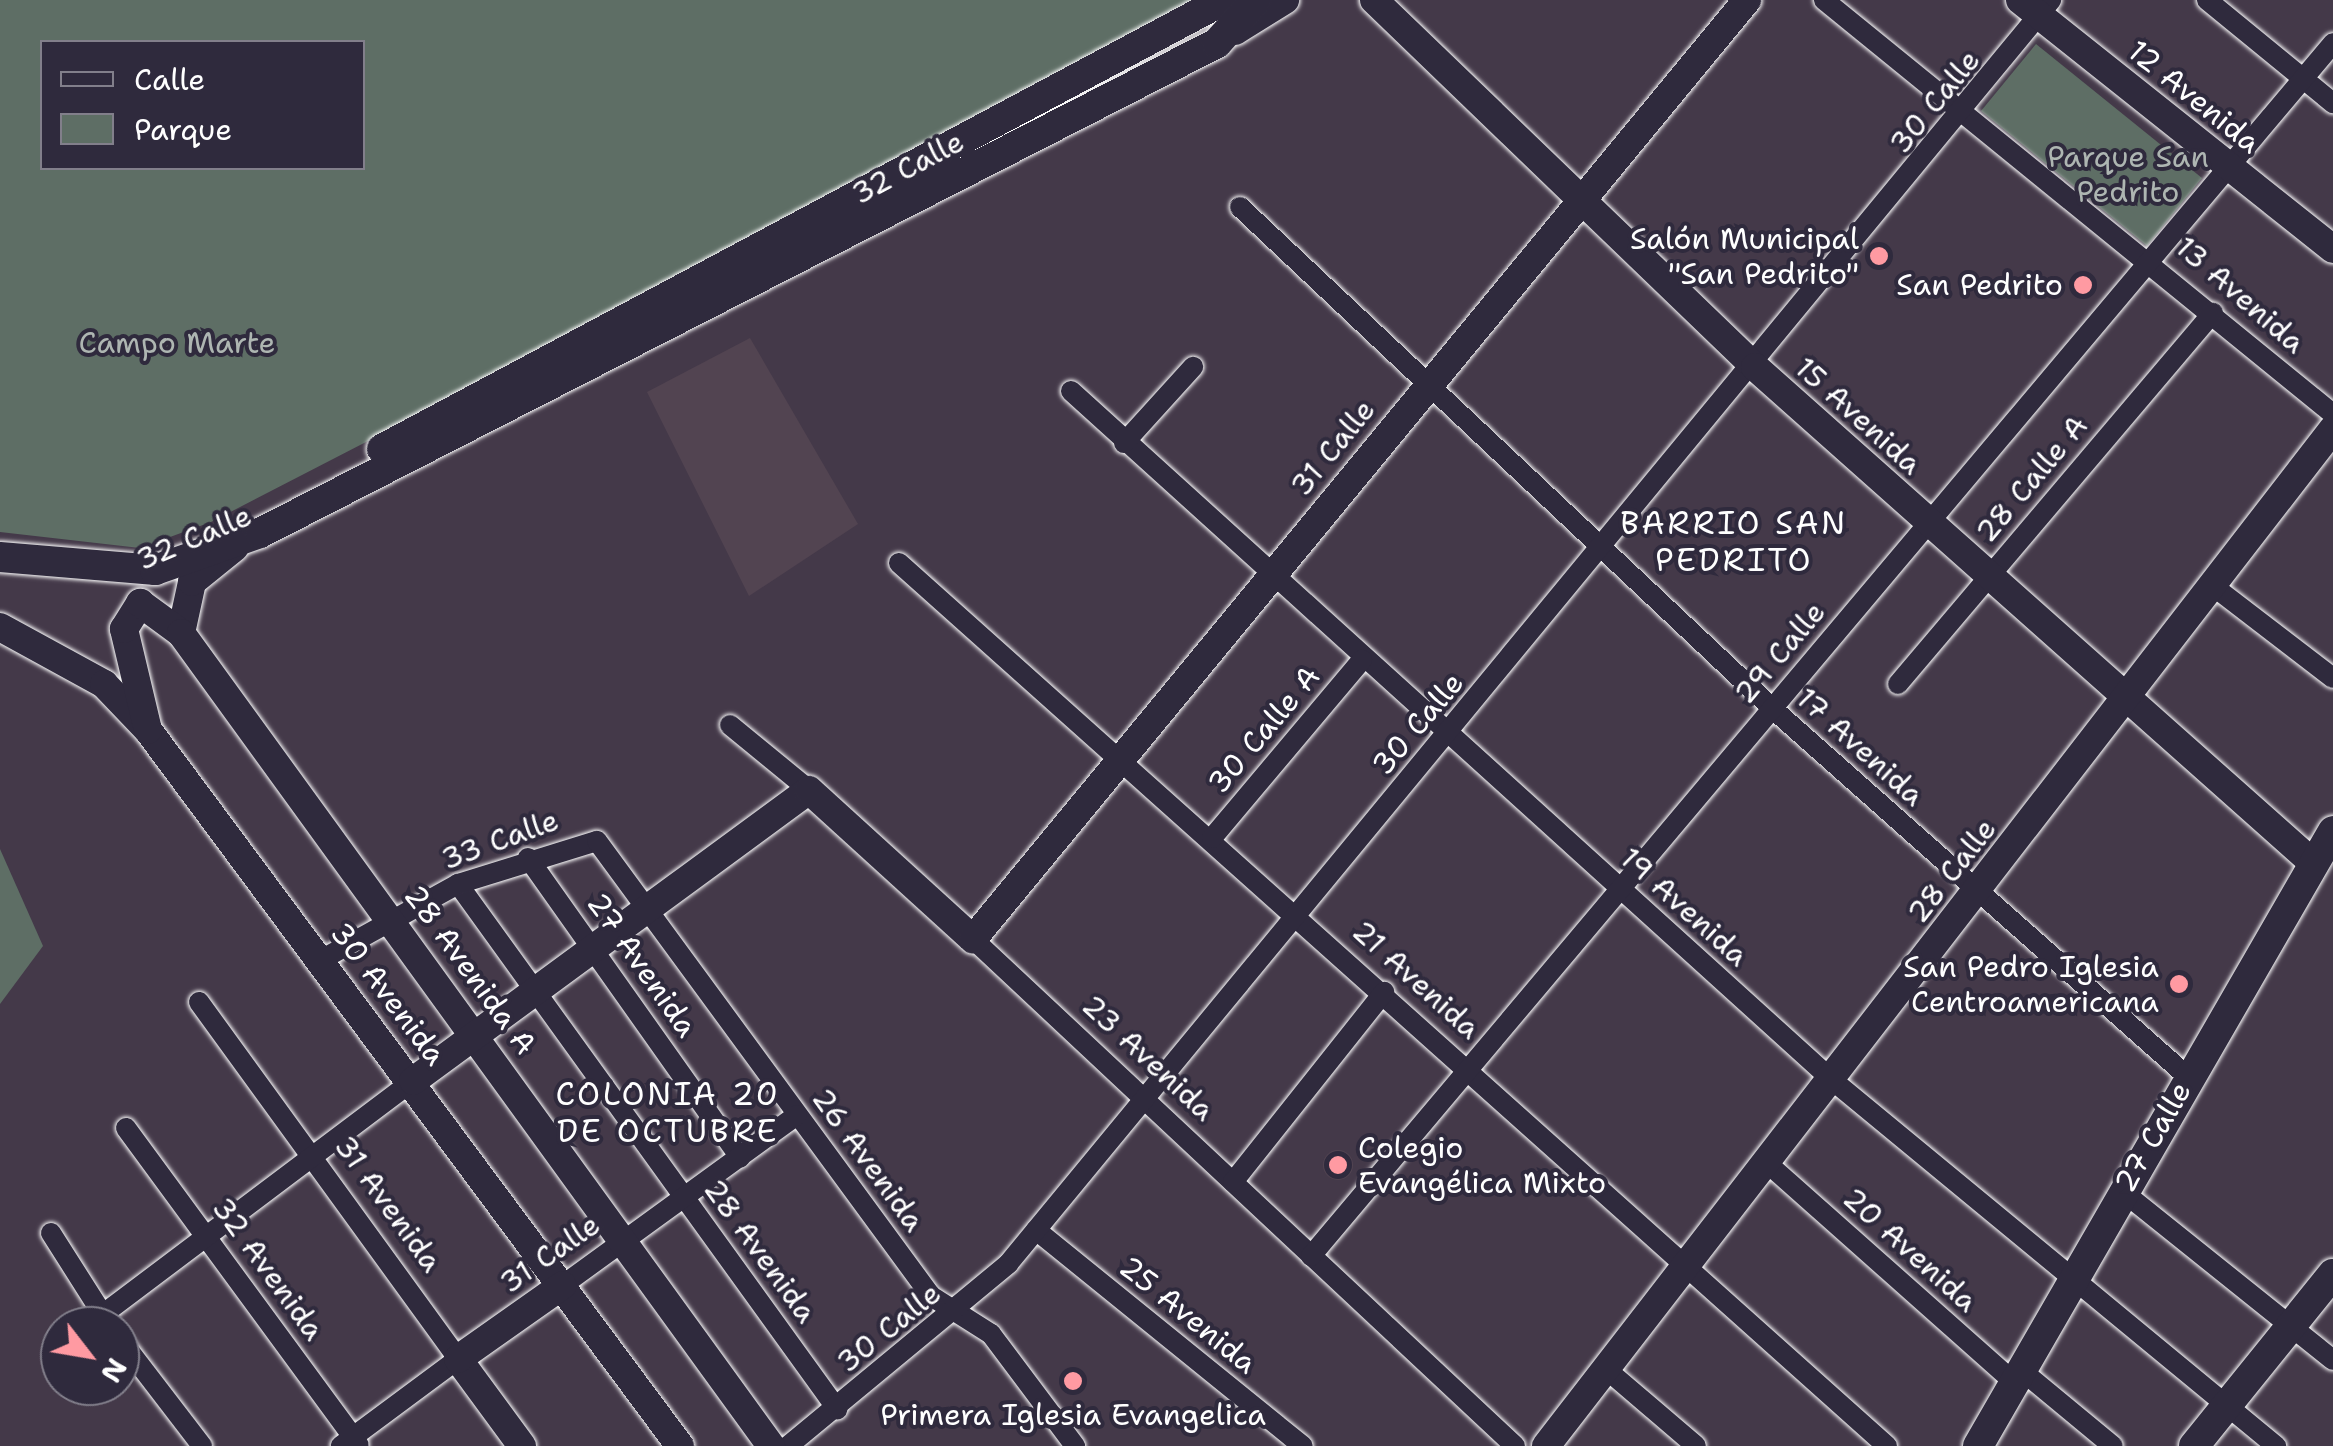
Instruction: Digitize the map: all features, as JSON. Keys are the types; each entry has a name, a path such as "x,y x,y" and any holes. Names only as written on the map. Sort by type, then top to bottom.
{"main road":[{"name":"32 Calle","path":"124,564 312,486 1224,0"},
{"name":"32 Calle","path":"124,564 185,564 244,540 1217,43 1256,0"},
{"path":"0,557 124,564"},
{"name":"27 Calle","path":"1978,1446 2187,1076 2333,831"},
{"path":"2194,1446 2333,1274"}],"street":[{"name":"32 Calle","path":"1217,43 1285,0"},
{"name":"15 Avenida","path":"1374,0 1754,367 2313,863"},
{"name":"31 Calle","path":"973,939 1747,0"},
{"name":"13 Avenida","path":"1824,0 1969,110 2333,414"},
{"path":"2207,0 2333,103"},
{"name":"30 Calle","path":"788,1446 956,1313 1036,1230 1969,110 2036,5"},
{"name":"12 Avenida","path":"2036,5 2331,249"},
{"name":"29 Calle","path":"1311,1256 2333,42"},
{"name":"17 Avenida","path":"1240,207 1424,388 1772,709 2187,1076"},
{"name":"28 Calle A","path":"1898,684 2213,312"},
{"path":"1124,443 1193,367"},
{"name":"19 Avenida","path":"1071,392 1269,577 1831,1079 2070,1283 2276,1446"},
{"name":"28 Calle","path":"1546,1446 2333,429"},
{"path":"181,633 192,582 244,540"},
{"name":"21 Avenida","path":"899,563 1298,914 1888,1446"},
{"path":"2213,586 2333,678"},
{"name":"28 Avenida A","path":"148,730 125,618 140,603 181,633 478,1035 771,1446"},
{"name":"30 Avenida","path":"0,628 104,684 148,730 413,1081 680,1446"},
{"name":"30 Calle A","path":"1212,838 1362,660"},
{"name":"23 Avenida","path":"730,725 809,790 973,939 1514,1446"},
{"path":"123,1306 207,1236 413,1081 809,790"},
{"name":"33 Calle","path":"321,960 458,884 528,858 597,841"},
{"name":"26 Avenida","path":"597,841 931,1296 956,1313"},
{"name":"27 Avenida","path":"528,858 740,1157"},
{"name":"28 Avenida","path":"458,884 837,1409"},
{"path":"1233,1182 1384,992"},
{"name":"31 Avenida","path":"200,1002 522,1446"},
{"name":"31 Calle","path":"351,1443 458,1359 797,1115"},
{"name":"32 Avenida","path":"126,1128 207,1236 351,1443"},
{"name":"20 Avenida","path":"1766,1162 2018,1376 2114,1446"},
{"path":"2122,1191 2333,1360"},
{"name":"25 Avenida","path":"1036,1230 1304,1446"},
{"path":"51,1233 97,1306"},
{"path":"956,1313 991,1334 1075,1446"},
{"path":"140,1364 202,1446"},
{"path":"1606,1369 1696,1446"}],"shaded area":[{"path":"750,338 858,524 749,596 647,392"},
{"name":"Colegio Evangélica Mixto","path":"1338,1150 1349,1154 1353,1165 1349,1176 1338,1180 1327,1176 1323,1165 1327,1154"}],"green space":[{"name":"Campo Marte","path":"0,0 1198,0 620,311 211,522 140,548 0,532"},
{"name":"Parque San Pedrito","path":"2036,44 2202,178 2147,246 1981,111"},
{"path":"0,849 43,946 0,1004"}],"place":[{"name":"Salón Municipal \"San Pedrito\"","path":"1879,256"},
{"name":"San Pedrito","path":"2083,285"},
{"name":"San Pedro Iglesia Centroamericana","path":"2179,984"},
{"name":"Colegio Evangélica Mixto","path":"1338,1165"},
{"name":"Primera Iglesia Evangelica","path":"1073,1381"}],"district":[{"name":"BARRIO SAN PEDRITO","path":"1734,542"},
{"name":"COLONIA 20 DE OCTUBRE","path":"668,1114"}]}
